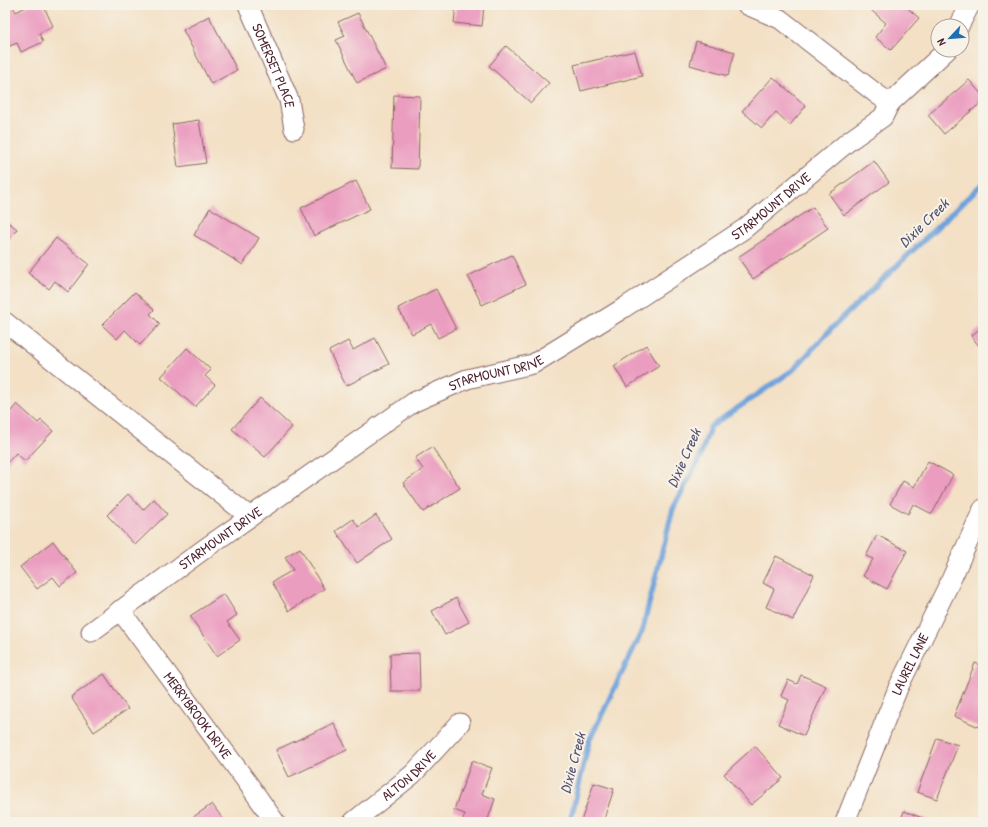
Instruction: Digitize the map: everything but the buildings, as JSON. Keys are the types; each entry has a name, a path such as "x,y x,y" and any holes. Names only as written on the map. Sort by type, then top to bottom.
{"street":[{"name":"SOMERSET PLACE","path":"248,5 289,100 294,129"},
{"path":"747,5 780,19 878,95 890,102"},
{"path":"963,18 970,5"},
{"name":"STARMOUNT DRIVE","path":"91,632 250,517 414,402 467,379 533,364 622,308 726,238 744,229 849,141 883,116 890,102 938,58"},
{"path":"5,322 250,517"},
{"name":"LAUREL LANE","path":"845,822 898,688 950,582 983,509"},
{"name":"MERRYBROOK DRIVE","path":"120,610 275,822"},
{"name":"ALTON DRIVE","path":"353,822 413,774 460,723"}],"waterway":[{"name":"Dixie Creek","path":"570,822 589,741 642,631 673,509 700,457 710,427 793,370 834,326 983,183"}]}
